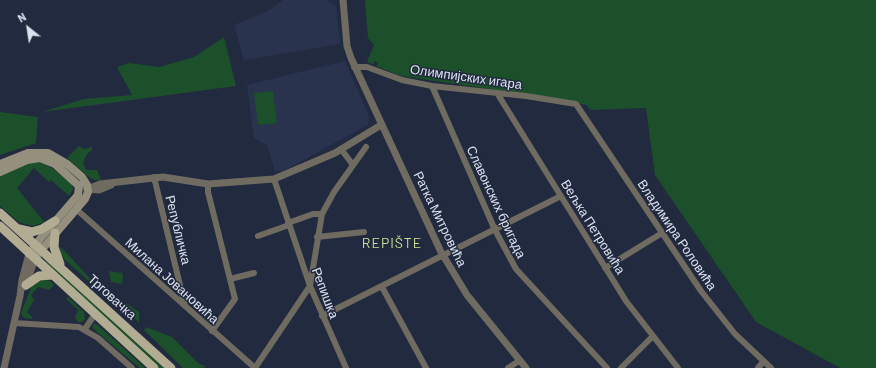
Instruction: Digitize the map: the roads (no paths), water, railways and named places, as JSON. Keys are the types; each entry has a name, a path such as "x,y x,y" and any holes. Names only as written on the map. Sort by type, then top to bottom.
{"main road":[{"path":"0,164 28,153 48,153 60,159 82,177 85,199 55,233 39,247"},
{"path":"0,172 27,160 43,159 50,161 84,189"},
{"path":"32,257 56,221 84,189"},
{"name":"Трговачка","path":"0,213 171,368"},
{"path":"18,228 32,232 42,229 56,221"},
{"name":"Трговачка","path":"0,226 154,368"},
{"path":"55,233 54,251 64,270"},
{"path":"26,285 39,276 52,275"}],"street":[{"name":"Ратка Митровића","path":"343,0 347,46 354,67 444,256 467,295 526,368"},
{"name":"Олимпијских игара","path":"354,67 367,67 402,80 432,86 576,104"},
{"name":"Славонских бригада","path":"432,86 508,257 521,276 607,368"},
{"name":"Вељка Петровића","path":"497,93 626,301 652,337 678,368"},
{"name":"Владимира Роловића","path":"576,104 718,314 735,334 771,368"},
{"path":"84,189 98,185 154,177 175,178 208,184 274,179 295,172 341,149 381,125"},
{"path":"255,368 310,286 322,214 334,192 366,147"},
{"path":"341,149 353,165"},
{"name":"Републичка","path":"154,177 185,306"},
{"name":"Репишка","path":"274,179 310,286 346,368"},
{"path":"208,184 208,192 234,299 212,331"},
{"path":"322,316 444,256 560,196"},
{"name":"Милана Јовановића","path":"76,209 255,368"},
{"path":"258,236 313,214 322,214"},
{"path":"317,237 364,232"},
{"path":"605,268 662,233"},
{"path":"20,296 26,285 32,257"},
{"path":"4,368 20,296 22,280 32,257"},
{"path":"230,279 254,272"},
{"path":"382,287 426,368"},
{"path":"173,295 178,293 181,288"},
{"path":"85,329 95,314"},
{"path":"14,323 72,325 85,329 105,343 132,368"},
{"path":"622,368 652,337"},
{"path":"508,368 519,361"},
{"path":"758,368 763,362"}],"district":[{"name":"REPIŠTE","path":"392,243"}]}
